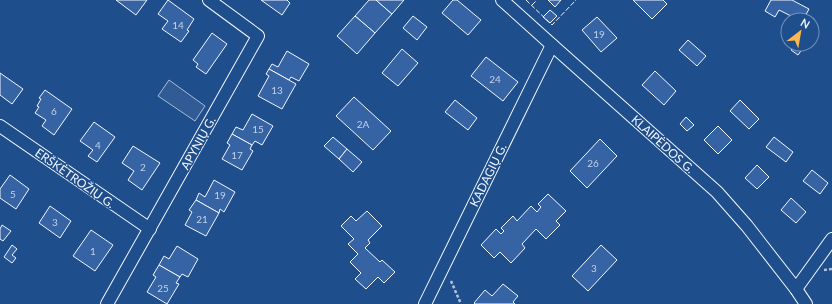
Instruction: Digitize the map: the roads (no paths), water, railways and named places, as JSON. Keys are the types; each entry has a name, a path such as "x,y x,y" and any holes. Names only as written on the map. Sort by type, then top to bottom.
{"street":[{"name":"APYNIŲ G.","path":"107,304 258,36 209,0"},
{"name":"KLAIPĖDOS G.","path":"502,0 717,192 747,226 806,304"},
{"name":"KADAGIŲ G.","path":"425,304 552,45"},
{"name":"ERŠKĖTROŽIŲ G.","path":"0,126 150,229"},
{"path":"796,289 832,239"}]}
